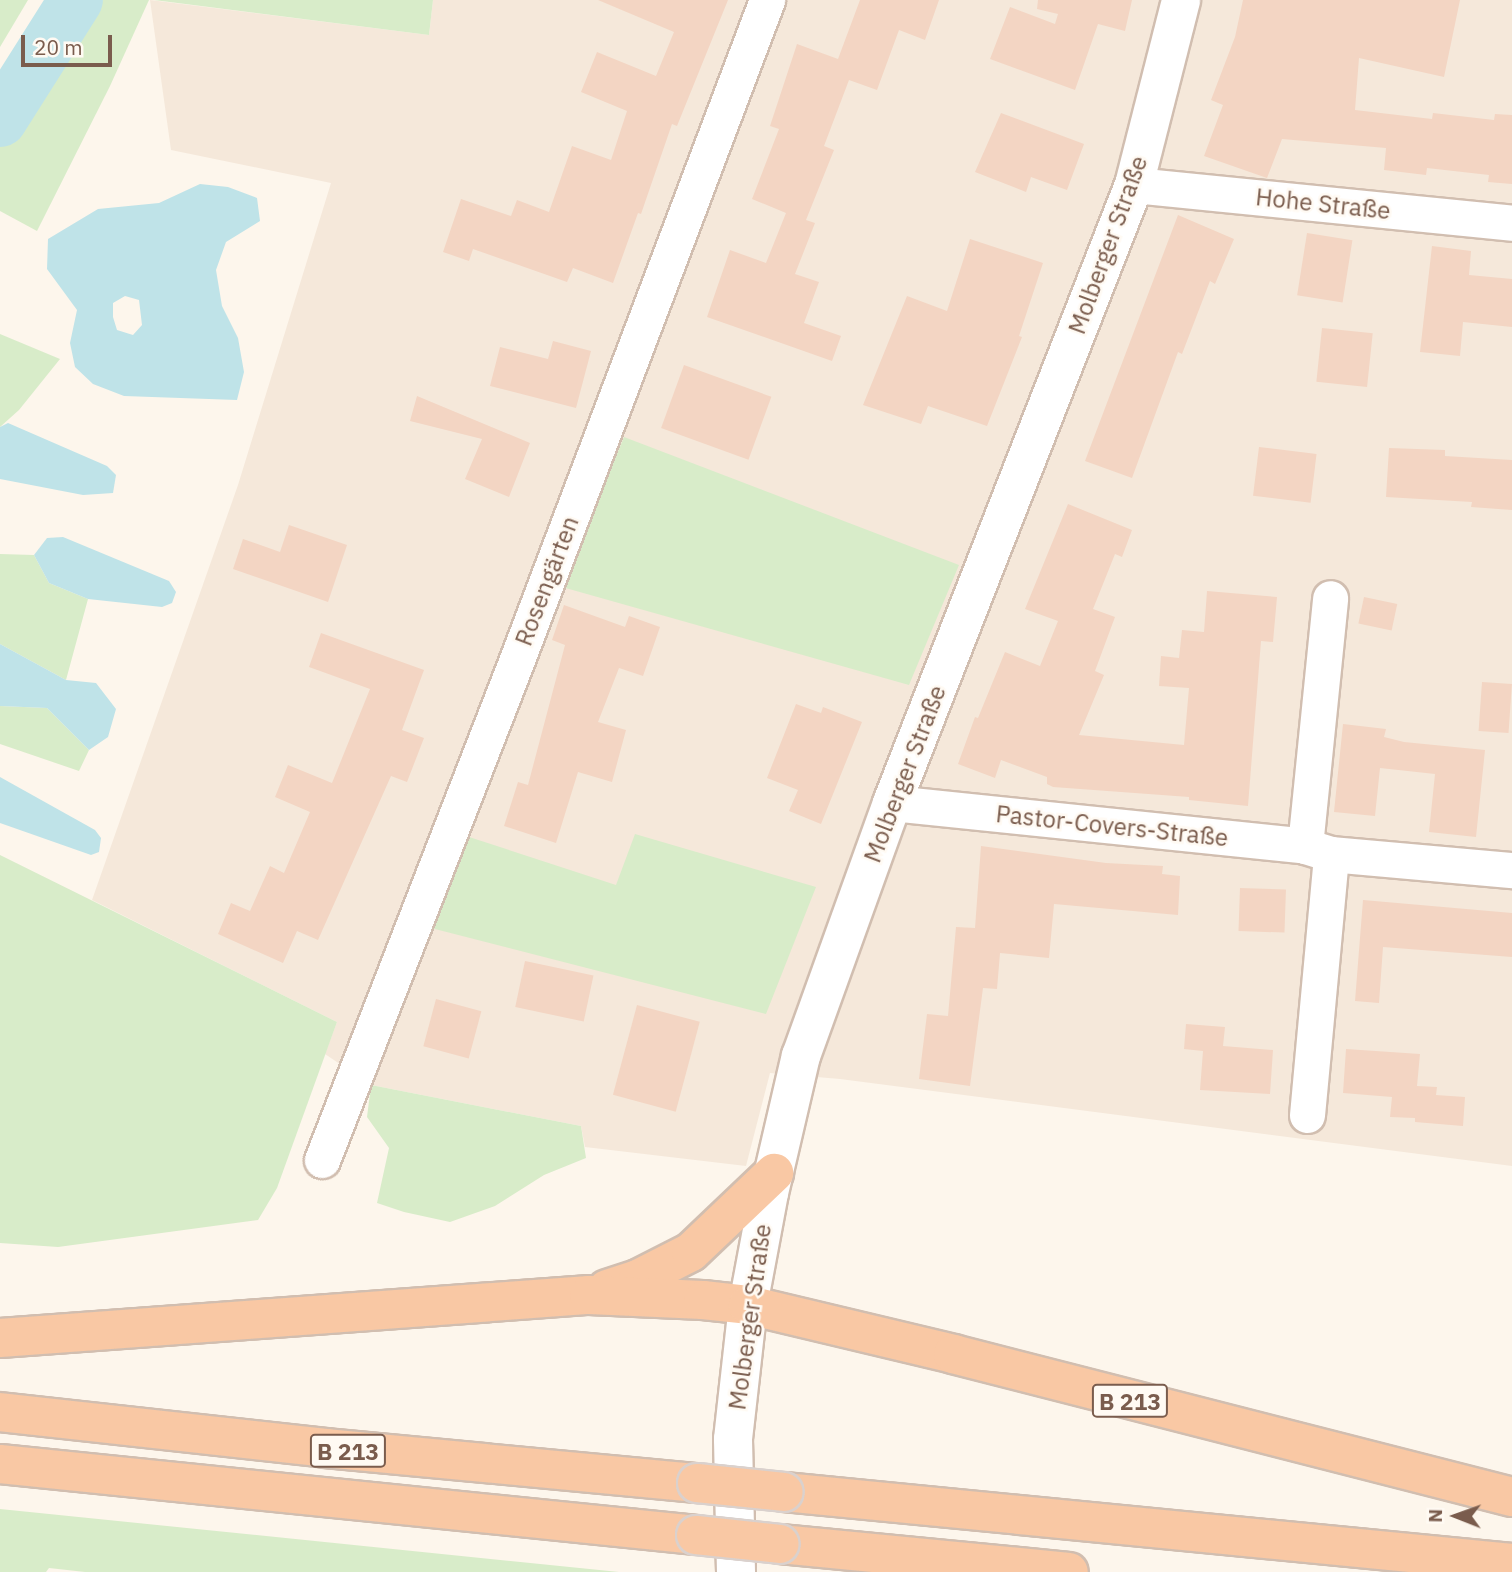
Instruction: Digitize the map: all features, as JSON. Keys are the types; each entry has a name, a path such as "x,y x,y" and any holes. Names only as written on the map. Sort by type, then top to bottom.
{"highway":[{"name":"B 213","path":"589,1295 638,1279 691,1252 774,1174"},
{"name":"B 213","path":"0,1338 589,1295 748,1305 953,1354 1512,1497"},
{"name":"B 213","path":"0,1412 325,1448 1512,1563"},
{"name":"B 213","path":"0,1464 1069,1572"}],"street":[{"name":"Rosengärten","path":"322,1160 523,645 767,0"},
{"name":"Molberger Straße","path":"736,1572 733,1439 748,1305 801,1056 892,803 1134,185 1181,0"},
{"name":"Hohe Straße","path":"1134,185 1512,223"},
{"path":"1307,1115 1330,598"},
{"name":"Pastor-Covers-Straße","path":"892,803 1512,870"}],"shaded area":[{"path":"150,0 429,35 433,0 1512,0 1512,1166 840,1079 770,1073 746,1166 585,1147 581,1126 371,1085 325,1054 337,1022 92,900 238,485 331,183 171,150"}],"green space":[{"path":"0,0 28,0 0,47"},
{"path":"84,0 149,0 110,86 37,231 0,211 0,136"},
{"path":"154,0 433,0 429,35"},
{"path":"0,334 60,359 19,410 0,427"},
{"path":"624,437 959,565 909,685 562,587"},
{"path":"0,554 34,555 49,583 88,599 66,680 0,644"},
{"path":"0,706 47,708 89,750 79,771 0,744"},
{"path":"635,834 816,887 766,1014 431,928 463,835 616,885"},
{"path":"0,855 337,1022 277,1188 258,1220 58,1247 0,1243"},
{"path":"371,1085 581,1126 586,1158 544,1175 495,1206 450,1222 377,1203 389,1148 367,1117"},
{"path":"0,1509 619,1572 85,1572 49,1568 46,1572 0,1572"}],"water":[{"path":"200,184 228,187 257,198 260,221 226,242 216,270 222,306 238,338 244,372 237,400 124,396 93,384 75,367 70,343 77,310 47,269 48,239 98,209 159,203","holes":["125,296 139,300 142,325 133,335 117,330 113,303"]},
{"path":"8,423 107,466 116,475 113,493 83,495 0,479 0,427"},
{"path":"63,537 169,581 176,592 172,603 162,607 88,599 49,583 34,555 47,538"},
{"path":"0,644 66,680 96,683 116,709 108,737 89,750 47,708 0,706"},
{"path":"0,777 95,830 101,838 99,852 91,855 0,823"}],"building":[{"path":"598,0 728,0 677,126 672,124 641,214 638,213 613,283 573,268 567,282 473,249 469,261 443,252 461,199 511,216 517,200 549,212 572,146 611,160 627,111 581,92 597,52 656,76 674,32"},
{"path":"860,0 939,0 925,40 899,30 877,90 849,80 824,146 834,150 806,220 815,223 795,274 819,282 804,323 841,336 832,361 707,317 730,250 766,263 786,213 752,199 779,129 770,126 797,44 838,59"},
{"path":"1038,0 1132,0 1125,31 1098,24 1075,90 990,59 1010,7 1055,24 1058,14 1037,9"},
{"path":"1243,0 1460,0 1444,77 1359,58 1355,110 1432,119 1433,113 1494,120 1495,114 1512,115 1512,184 1488,182 1489,175 1427,168 1426,175 1384,170 1386,148 1282,139 1267,178 1204,156 1223,105 1211,100 1235,37"},
{"path":"1001,113 1084,144 1067,190 1031,177 1026,192 975,172"},
{"path":"1178,215 1234,239 1215,284 1210,281 1182,354 1178,352 1132,478 1085,461"},
{"path":"1307,233 1352,240 1343,302 1297,295"},
{"path":"970,239 1043,263 1019,336 1022,337 987,426 928,406 921,424 863,405 907,296 947,311"},
{"path":"1432,246 1471,251 1469,275 1512,279 1512,327 1463,322 1460,356 1420,352"},
{"path":"1322,328 1373,333 1367,387 1316,382"},
{"path":"553,341 591,351 576,408 490,386 500,347 548,359"},
{"path":"684,365 771,397 748,460 661,428"},
{"path":"417,396 530,443 509,497 465,479 482,439 410,421"},
{"path":"1259,447 1317,454 1311,503 1253,496"},
{"path":"1389,448 1445,450 1445,456 1512,460 1512,510 1471,507 1472,502 1386,497"},
{"path":"1068,504 1132,530 1122,557 1115,554 1093,609 1115,617 1095,671 1104,675 1079,735 1184,745 1189,688 1159,686 1161,656 1179,658 1182,630 1204,632 1207,591 1277,597 1273,642 1261,641 1248,806 1189,800 1189,797 1053,787 1047,784 1047,777 1001,760 995,778 958,764 975,717 978,718 1005,652 1040,666 1058,621 1025,609"},
{"path":"289,525 347,545 328,602 233,569 243,539 280,552"},
{"path":"1364,597 1397,604 1392,630 1358,623"},
{"path":"564,605 625,627 629,616 660,627 643,676 619,668 598,722 626,730 612,782 578,772 556,843 504,826 518,782 528,785 565,645 552,640"},
{"path":"321,633 424,670 402,730 424,738 407,782 391,776 318,940 297,931 283,963 218,934 231,903 250,911 270,866 284,873 310,812 275,797 288,765 332,783 370,689 309,667"},
{"path":"1482,682 1512,684 1509,733 1479,731"},
{"path":"796,704 821,713 823,707 862,722 821,824 789,811 798,790 767,778"},
{"path":"1343,724 1386,729 1384,737 1404,742 1485,750 1476,837 1429,832 1435,774 1380,768 1375,816 1334,812"},
{"path":"981,846 1106,863 1163,866 1162,874 1180,876 1178,915 1054,904 1049,958 1000,953 997,989 983,988 970,1086 919,1079 927,1014 948,1016 956,927 975,928"},
{"path":"1240,888 1286,890 1284,933 1238,931"},
{"path":"1363,900 1512,913 1512,957 1383,947 1379,1003 1355,1001"},
{"path":"525,961 593,976 584,1022 515,1007"},
{"path":"436,999 481,1011 469,1058 423,1046"},
{"path":"637,1005 700,1022 676,1112 613,1095"},
{"path":"1186,1024 1225,1027 1223,1046 1273,1050 1270,1094 1200,1090 1203,1051 1184,1049"},
{"path":"1346,1049 1420,1054 1417,1086 1437,1087 1436,1095 1465,1097 1463,1126 1390,1117 1392,1097 1343,1093"}],"waterway":[{"path":"0,120 76,0"}]}
